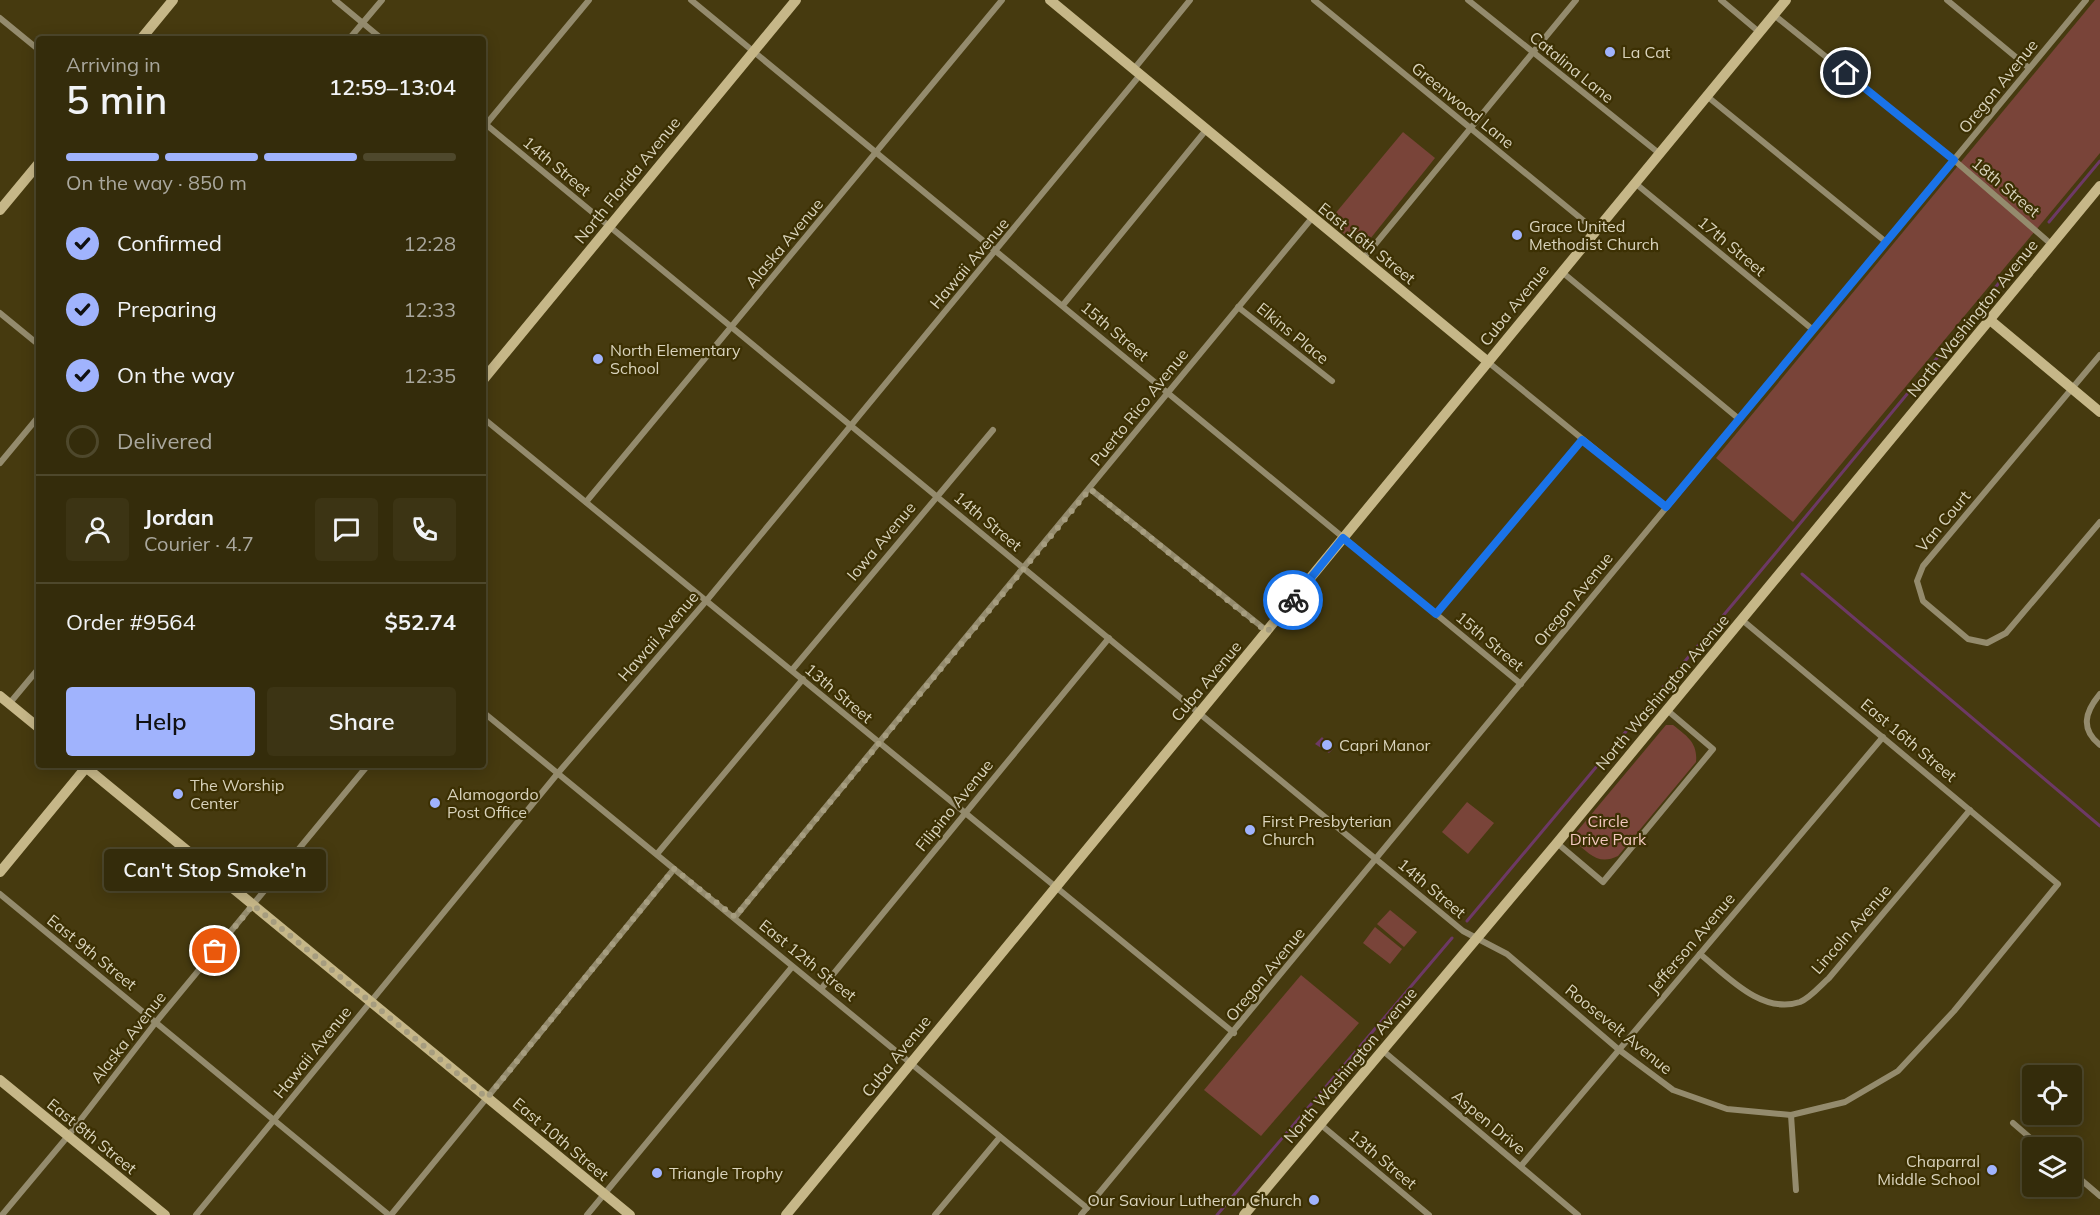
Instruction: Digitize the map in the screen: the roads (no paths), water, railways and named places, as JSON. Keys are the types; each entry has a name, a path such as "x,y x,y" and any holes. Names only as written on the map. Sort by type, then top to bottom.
{"main road":[{"path":"143,36 173,0"},
{"name":"North Florida Avenue","path":"486,376 796,0"},
{"name":"East 16th Street","path":"1050,0 1487,362"},
{"name":"Cuba Avenue","path":"786,1215 1786,0"},
{"path":"0,210 36,167"},
{"name":"North Washington Avenue","path":"1244,1215 1557,843 2100,186"},
{"path":"1990,320 2100,412"},
{"path":"4,700 36,727"},
{"path":"0,872 84,768"},
{"name":"East 10th Street","path":"88,768 630,1215"},
{"name":"East 8th Street","path":"0,1080 165,1215"}],"street":[{"path":"335,0 378,36"},
{"path":"351,36 381,0"},
{"path":"486,123 589,0"},
{"name":"15th Street","path":"691,0 1521,684"},
{"name":"Alaska Avenue","path":"586,502 1002,0"},
{"name":"Hawaii Avenue","path":"196,1215 558,773 706,600 996,252 1137,72 1190,0"},
{"name":"Greenwood Lane","path":"1314,0 1595,230"},
{"name":"Catalina Lane","path":"1468,0 1659,154"},
{"path":"1363,259 1576,0"},
{"path":"1721,0 1759,32"},
{"path":"1947,0 2029,68"},
{"name":"Oregon Avenue","path":"1081,1215 1234,1033 1812,329 2086,0"},
{"name":"18th Street","path":"1774,15 1954,160 2051,244"},
{"path":"0,18 36,48"},
{"path":"1708,97 1886,242"},
{"name":"14th Street","path":"486,127 1463,931 1477,939"},
{"path":"1063,305 1206,130"},
{"name":"17th Street","path":"1635,183 1812,329"},
{"name":"Puerto Rico Avenue","path":"735,917 1312,218"},
{"path":"1561,271 1739,419"},
{"name":"Elkins Place","path":"1238,307 1332,381"},
{"path":"0,313 36,343"},
{"name":"Van Court","path":"2100,355 1923,566 1917,581 1923,601 1968,639 1987,643 2006,633 2100,522"},
{"name":"East 16th Street","path":"1487,362 1666,507"},
{"path":"0,463 36,420"},
{"name":"13th Street","path":"486,420 1234,1033"},
{"name":"Iowa Avenue","path":"792,670 993,430"},
{"path":"1436,614 1582,440"},
{"path":"1090,489 1267,632"},
{"name":"East 16th Street","path":"1741,619 2058,884"},
{"name":"Filipino Avenue","path":"821,989 1109,638"},
{"path":"4,700 36,671"},
{"path":"657,854 803,679"},
{"path":"2100,694 2090,706 2085,721 2090,737 2100,745"},
{"path":"1557,843 1604,882 1713,749 1667,710"},
{"name":"East 12th Street","path":"486,714 1088,1208"},
{"name":"Jefferson Avenue","path":"1521,1166 1883,737"},
{"name":"Alaska Avenue","path":"2,1215 68,1136 156,1022 366,768"},
{"name":"Lincoln Avenue","path":"1700,954 1744,989 1771,1004 1801,1002 1829,978 1970,810"},
{"path":"390,1215 674,869"},
{"name":"Roosevelt Avenue","path":"1477,939 1507,954 1618,1049 1673,1090 1727,1110 1791,1115 1845,1102 1898,1071 1954,1011 2058,884"},
{"name":"East 9th Street","path":"0,894 390,1215"},
{"path":"587,1215 792,967"},
{"name":"Aspen Drive","path":"1382,1050 1578,1215"},
{"path":"1791,1115 1796,1190"},
{"path":"2013,1123 2029,1137"},
{"name":"13th Street","path":"1320,1124 1429,1215"},
{"path":"935,1215 1000,1137"},
{"path":"2082,1181 2100,1196"},
{"path":"1413,1215 1420,1207"}],"waterway":[{"path":"2049,222 2100,161"},
{"path":"1467,921 2032,243"},
{"path":"1802,574 2100,826"},
{"path":"1217,1215 1452,938"}],"place":[{"name":"La Cat","path":"1610,52"},
{"name":"Grace United Methodist Church","path":"1517,235"},
{"name":"North Elementary School","path":"598,359"},
{"name":"Capri Manor","path":"1327,745"},
{"name":"The Worship Center","path":"178,794"},
{"name":"Alamogordo Post Office","path":"435,803"},
{"name":"First Presbyterian Church","path":"1250,830"},
{"name":"Can't Stop Smoke'n","path":"215,951"},
{"name":"Chaparral Middle School","path":"1992,1170"},
{"name":"Triangle Trophy","path":"657,1173"},
{"name":"Our Saviour Lutheran Church","path":"1314,1200"}],"park label":[{"name":"Circle Drive Park","path":"1608,830"}]}
